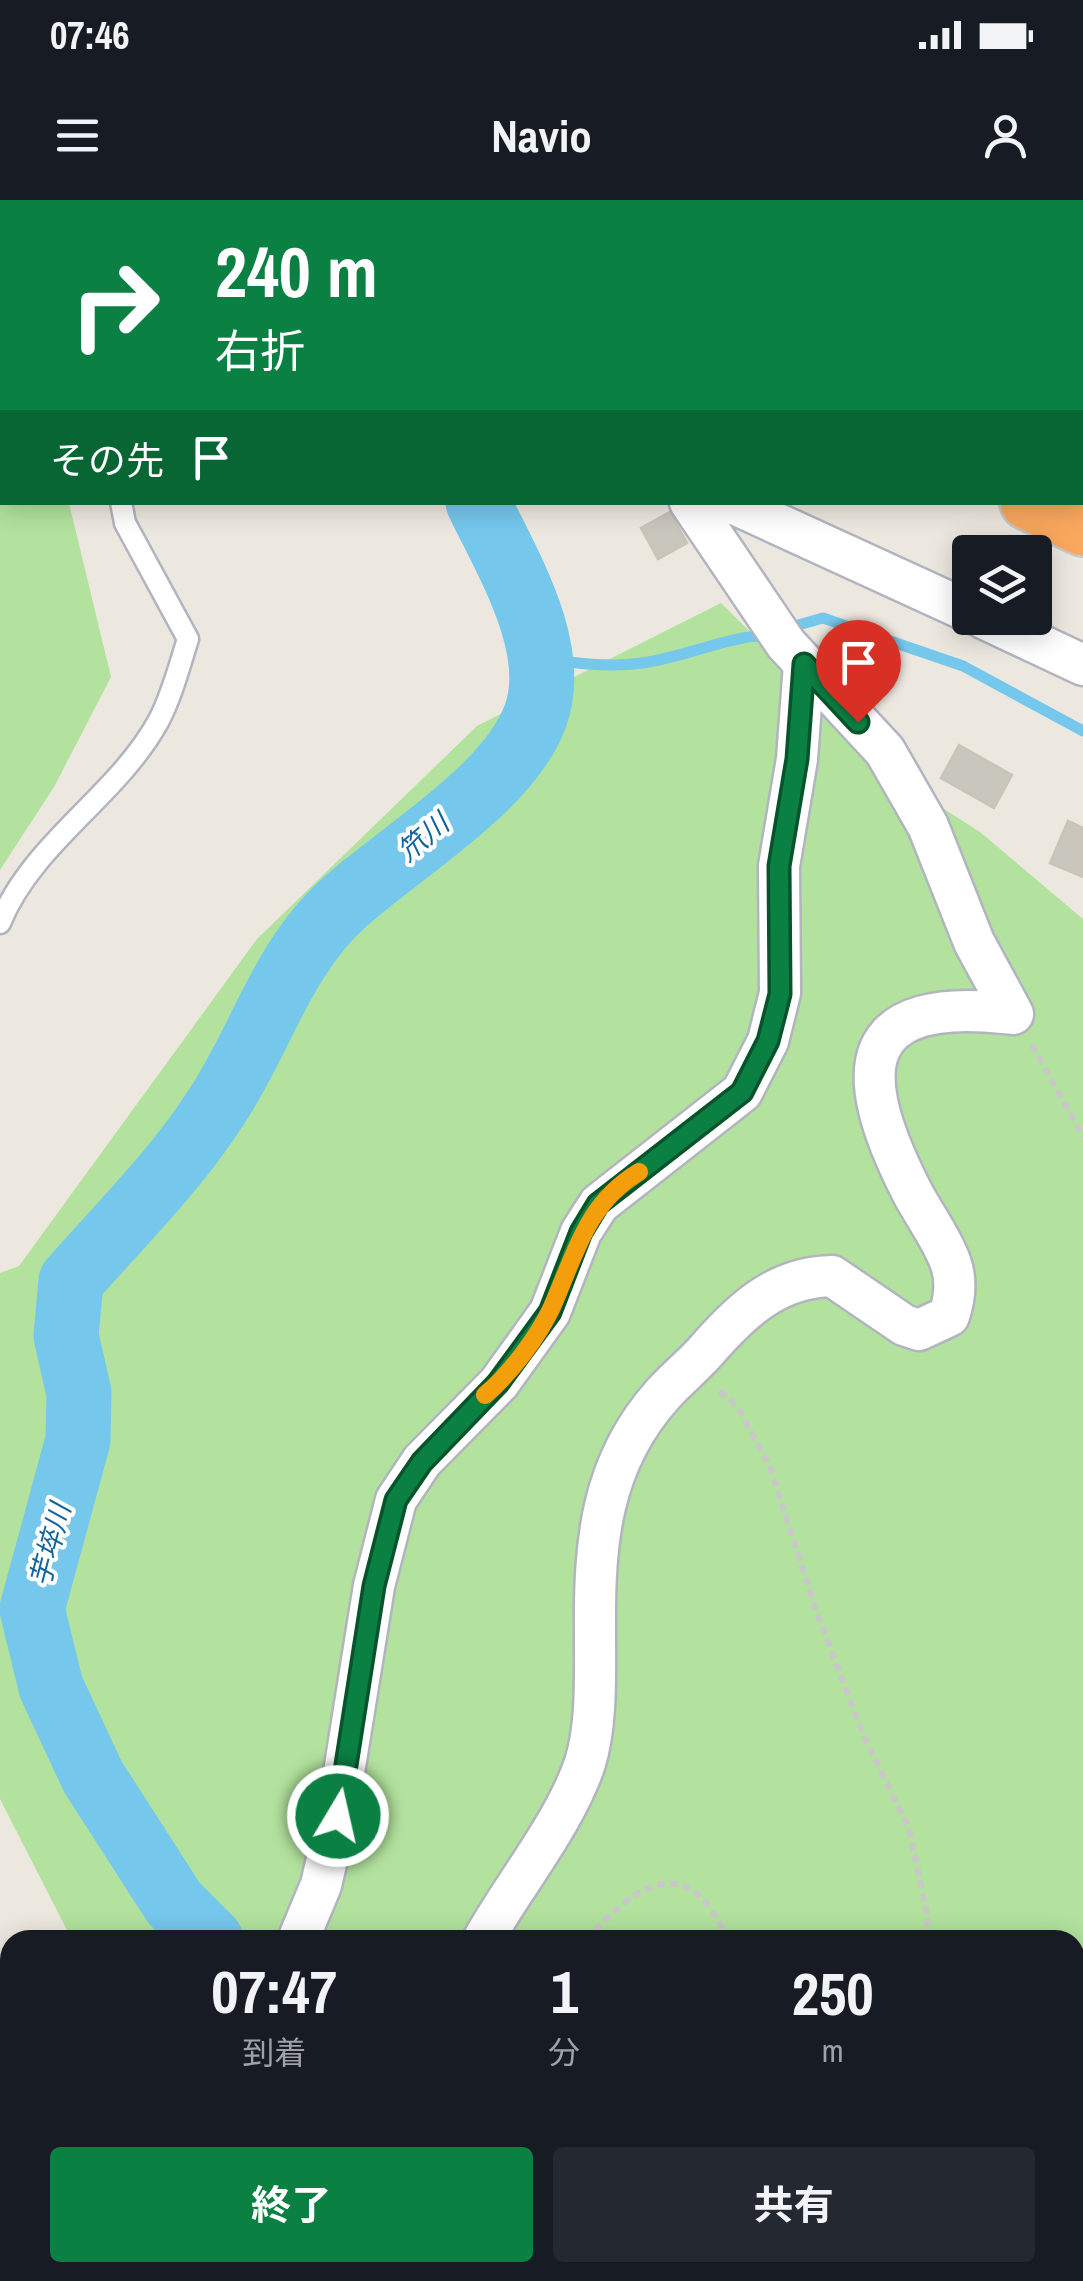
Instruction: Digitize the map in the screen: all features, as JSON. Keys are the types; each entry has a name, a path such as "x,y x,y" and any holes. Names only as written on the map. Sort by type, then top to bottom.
{"highway":[{"path":"1034,505 1083,528"}],"street":[{"path":"692,505 785,641 884,750 928,826 974,942 1013,1014"},
{"path":"737,505 952,604"},
{"path":"1018,635 1083,666"},
{"path":"302,1930 321,1885 338,1816 374,1586 396,1500 422,1462 498,1383 550,1312 581,1232 598,1204 742,1092 768,1041 780,994 779,866 797,759 785,641"},
{"path":"489,1930 560,1818 586,1760 595,1672 596,1541 611,1476 663,1394 742,1311 787,1284 832,1276 904,1325 919,1330 949,1316 956,1295 951,1264 890,1145 872,1074 878,1048 892,1027 914,1017 946,1010 1013,1014"}],"lane":[{"path":"0,923 39,860 128,762 158,722 188,640 125,523 122,505"}],"path":[{"path":"1013,1014 1083,1137"},
{"path":"694,1365 739,1410 770,1467 858,1722 909,1828 928,1919 925,1930"},
{"path":"597,1930 639,1890 659,1882 680,1882 703,1898 721,1930"}],"green space":[{"path":"0,505 69,505 111,677 54,787 0,870"},
{"path":"721,603 903,783 980,832 1083,919 1083,1930 67,1930 0,1799 0,1273 19,1266 257,939 477,726"}],"building":[{"path":"670,512 687,543 658,559 641,528"},
{"path":"959,745 1012,775 994,808 941,778"},
{"path":"1068,821 1083,828 1083,877 1050,863"}],"waterway":[{"name":"芋埣川","path":"201,1930 174,1903 93,1777 51,1687 32,1609 78,1440 79,1393 66,1336 71,1281 201,1129 233,1080 289,973 324,923 478,794 521,744 535,717 541,691 541,663 527,607 479,505"},
{"path":"784,629 823,618 963,666 1083,731"},
{"path":"541,658 630,664 771,635"}],"slow traffic":[{"path":"485,1395 550,1312 581,1232 598,1204 617,1185 639,1172"}],"route":[{"path":"338,1816 374,1586 396,1500 422,1462 498,1383 550,1312 581,1232 598,1204 617,1185 665,1156 742,1092 768,1041 780,994 779,866 797,759 804,664 858,722"}],"water label":[{"name":"笊川","path":"423,837"}]}
